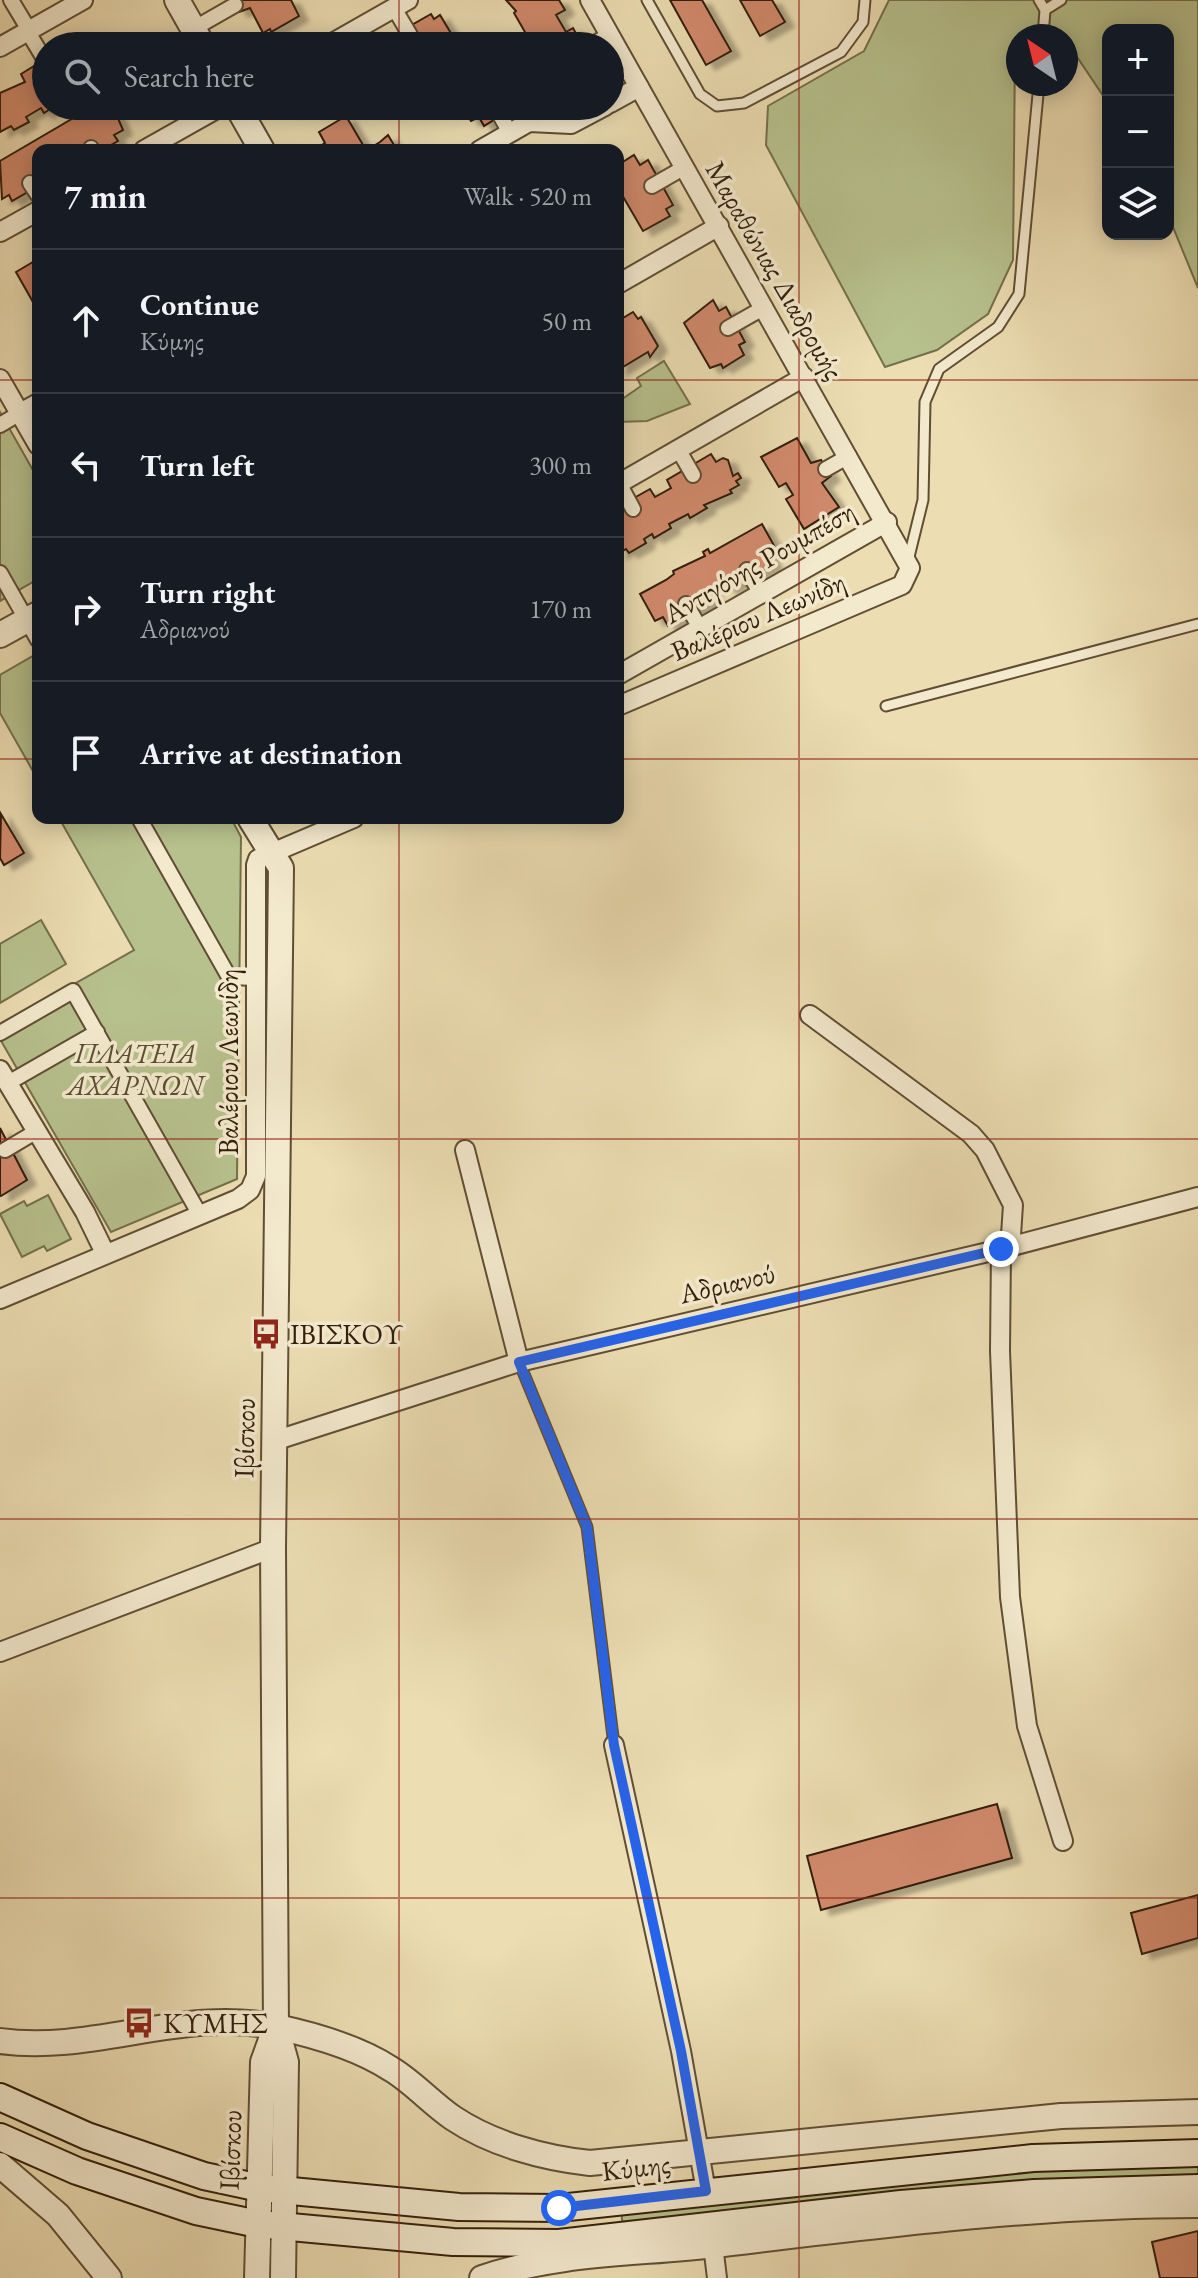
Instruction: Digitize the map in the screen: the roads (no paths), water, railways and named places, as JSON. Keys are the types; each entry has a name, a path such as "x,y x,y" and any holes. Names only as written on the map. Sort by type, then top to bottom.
{"main road":[{"name":"Κύμης","path":"0,2097 87,2136 147,2158 272,2190 511,2209 559,2208 1033,2158 1198,2153"},
{"path":"0,2137 141,2194 258,2224 453,2242 559,2243 901,2204 1034,2193 1198,2188"}],"street":[{"path":"11,0 32,38"},
{"path":"0,47 83,0"},
{"path":"177,0 189,32"},
{"name":"Μαραθώνιας Διαδρομής","path":"590,0 608,32"},
{"path":"353,32 401,4 409,32"},
{"path":"201,32 235,5"},
{"name":"Μαραθώνιας Διαδρομής","path":"624,60 909,564"},
{"path":"624,95 639,87"},
{"path":"155,144 197,120"},
{"path":"243,120 253,144"},
{"path":"496,120 497,144"},
{"path":"497,144 529,122 571,124 579,120"},
{"path":"652,186 685,167"},
{"path":"0,232 32,214"},
{"path":"624,281 719,226"},
{"path":"728,328 765,307"},
{"path":"624,480 804,377"},
{"path":"0,379 32,434"},
{"path":"0,425 32,406"},
{"path":"678,449 693,475"},
{"path":"826,469 849,456"},
{"path":"624,493 633,509"},
{"name":"Αντιγόνης Ρουμπέση","path":"624,672 887,522"},
{"name":"Βαλέριου Λεωνίδη","path":"624,703 902,585 909,564"},
{"path":"747,570 761,594"},
{"path":"0,573 32,622"},
{"path":"686,604 700,628"},
{"path":"0,635 32,626"},
{"path":"142,824 229,977 256,978"},
{"name":"Ιβίσκου","path":"254,824 281,868 273,1548 276,2026 263,2062 272,2190 286,2226 283,2278"},
{"path":"272,852 340,824"},
{"name":"Βαλέριου Λεωνίδη","path":"0,1299 238,1199 250,1190 256,1176 256,865 258,859 272,852"},
{"path":"0,1033 73,991 200,1215"},
{"path":"810,1015 943,1112 985,1150 1013,1205 1011,1235 1001,1249 1000,1351 1010,1597 1017,1669 1035,1761 1063,1841"},
{"path":"97,1032 3,1080 37,1131 105,1253"},
{"path":"5,1150 37,1131"},
{"path":"465,1150 519,1362"},
{"name":"Αδριανού","path":"274,1441 519,1362 1001,1249 1198,1197"},
{"path":"0,1652 273,1548"},
{"path":"614,1745 681,2051 706,2191"},
{"path":"0,2041 75,2043 182,2022 276,2026 379,2063 456,2120 528,2152 590,2163 700,2155 1046,2117 1198,2112"},
{"path":"0,2165 58,2215 109,2278"},
{"name":"Ιβίσκου","path":"257,2278 258,2224 272,2190"},
{"path":"482,2278 556,2260 971,2216 1198,2205"},
{"path":"713,2245 717,2278"}],"lane":[{"path":"647,0 700,94 717,106 744,103 841,52 863,22 865,0"},
{"path":"1039,0 1045,10 1044,24"},
{"path":"1045,10 1061,0"},
{"path":"909,564 923,500 925,402 939,369 998,327 1019,294 1038,96"},
{"path":"886,706 1198,624"},
{"path":"519,1362 587,1527 614,1745"}],"place":[{"name":"ΙΒΙΣΚΟΥ","path":"266,1334"},
{"name":"ΚΥΜΗΣ","path":"139,2023"}],"park label":[{"name":"ΠΛΑΤΕΙΑ ΑΧΑΡΝΩΝ","path":"135,1069"}]}
